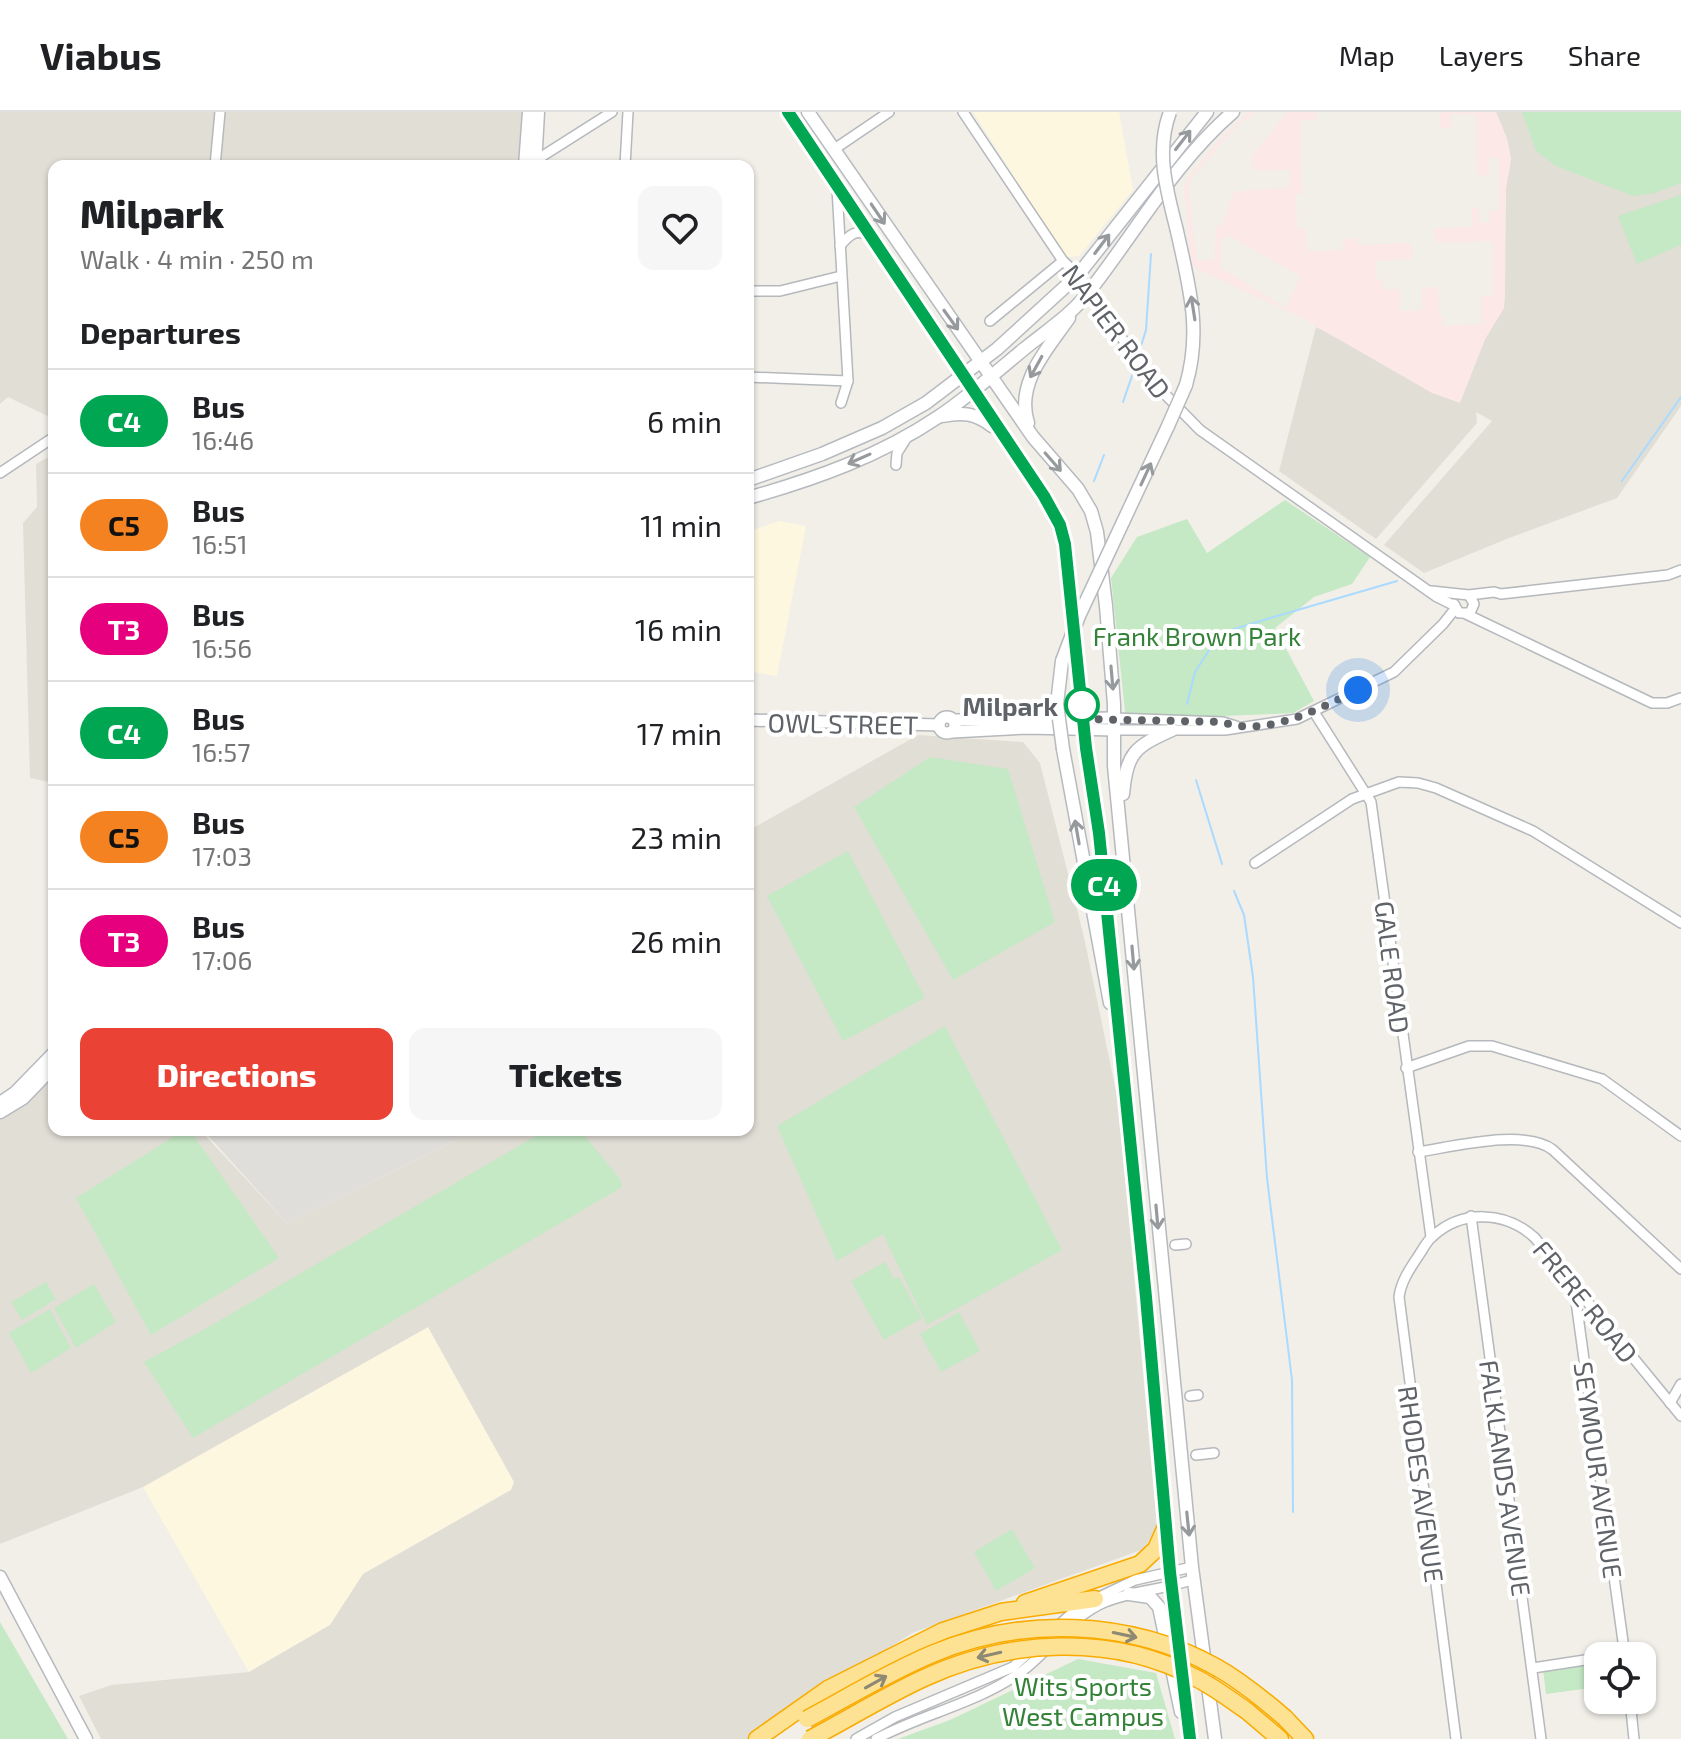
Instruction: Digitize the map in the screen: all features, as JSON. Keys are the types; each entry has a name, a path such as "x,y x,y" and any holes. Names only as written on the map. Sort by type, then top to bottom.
{"highway":[{"path":"773,1739 828,1689 915,1643 966,1622 1140,1564 1156,1549 1165,1529"},
{"path":"1001,1612 1095,1599"},
{"path":"757,1739 931,1654 987,1636 1046,1628 1109,1632 1159,1643 1215,1666 1250,1689 1305,1739"},
{"path":"810,1739 896,1692 950,1667 1000,1653 1054,1646 1111,1650 1167,1665 1195,1677 1252,1715 1280,1739"},
{"path":"1252,1715 1270,1739"}],"main road":[{"path":"529,112 530,160"},
{"path":"531,160 538,112"},
{"path":"788,112 1049,504 1062,530 1099,833 1188,1739"},
{"path":"808,112 1033,437 1078,489 1094,519 1106,606 1120,818 1193,1573 1215,1739"},
{"path":"1117,1017 1109,1001 1103,973 1057,704 1062,661 1079,616 1186,385 1194,353 1195,323 1162,165 1163,136 1170,112"},
{"path":"754,478 868,435 926,403 963,375 1034,317 1078,275 1207,112"},
{"path":"1033,437 1024,410 1028,383 1042,356 1130,233 1199,145 1233,112"},
{"path":"754,496 814,479 938,417 1077,305"},
{"path":"938,417 967,413 981,418 1001,433"},
{"path":"1120,818 1130,756 1145,742 1172,730"},
{"path":"0,1103 15,1093 48,1059"},
{"path":"0,1112 23,1098 48,1072"},
{"path":"0,1577 86,1739"},
{"path":"1169,1657 1168,1606 1172,1589"},
{"path":"1129,1594 1143,1594 1157,1603 1188,1739"}],"street":[{"path":"216,160 220,112"},
{"path":"538,160 612,112"},
{"path":"625,160 628,112"},
{"path":"833,150 889,112"},
{"name":"NAPIER ROAD","path":"963,112 1063,261 1078,275 1151,380 1200,430 1431,591 1464,605 1500,632 1652,703 1667,703 1681,698"},
{"path":"837,185 848,381 841,403"},
{"path":"840,246 855,232 863,232 873,238"},
{"path":"990,321 1063,261"},
{"path":"754,291 780,291 841,276"},
{"path":"754,377 848,381"},
{"path":"896,465 897,453 909,434"},
{"path":"0,473 48,441"},
{"path":"1114,724 1172,730 1225,730 1287,721 1314,712 1394,672 1464,605 1501,594 1668,575 1681,570"},
{"path":"1668,575 1681,580"},
{"name":"GALE ROAD","path":"1314,712 1367,792 1375,823 1431,1237"},
{"name":"OWL STREET","path":"754,720 939,725 944,733 953,726 1114,724"},
{"path":"1114,724 1223,722 1236,726"},
{"path":"1255,863 1318,820 1367,792 1407,781 1436,788 1533,831 1681,923"},
{"path":"1406,1068 1469,1046 1492,1046 1602,1079 1681,1136"},
{"path":"1418,1152 1508,1140 1541,1141 1681,1269"},
{"path":"1431,1237 1471,1216"},
{"name":"FRERE ROAD","path":"1471,1216 1506,1220 1526,1229 1681,1416"},
{"name":"FALKLANDS AVENUE","path":"1471,1216 1541,1739"},
{"name":"RHODES AVENUE","path":"1431,1237 1402,1282 1399,1297 1456,1739"},
{"name":"SEYMOUR AVENUE","path":"1573,1284 1623,1642"},
{"path":"1670,1403 1681,1384"},
{"path":"1196,1455 1214,1453"},
{"path":"856,1739 895,1717 1013,1667 1071,1614 1095,1599 1135,1580 1170,1572 1193,1573"},
{"path":"876,1739 1005,1682 1022,1671 1087,1612 1104,1602 1129,1594 1172,1589 1193,1573"},
{"path":"1533,1668 1584,1660"},
{"path":"1631,1714 1634,1739"}],"shaded area":[{"path":"0,112 522,112 518,160 48,160 48,416 8,397 0,404"},
{"path":"973,112 1119,112 1133,190 1079,256 1068,257 1063,253"},
{"path":"1249,112 1255,112 1235,128 1190,180 1189,197 1197,261 1214,260 1217,225 1222,226 1234,192 1290,187 1290,170 1252,170 1252,156 1287,112 1316,112 1316,119 1300,120 1302,194 1296,195 1297,228 1306,228 1307,251 1343,250 1343,239 1357,238 1358,245 1411,243 1412,259 1375,261 1376,279 1383,280 1383,289 1399,289 1400,311 1422,310 1422,287 1438,287 1439,315 1442,315 1443,326 1482,324 1481,297 1493,296 1493,241 1435,243 1434,228 1472,227 1472,208 1478,208 1480,223 1490,222 1490,211 1500,210 1498,158 1489,158 1489,176 1477,175 1476,114 1451,114 1451,128 1440,128 1440,112 1496,112 1511,159 1506,188 1504,308 1485,339 1460,403 1432,393 1300,317 1191,266 1184,187 1218,141","holes":["1229,236 1300,276 1286,308 1220,267 1221,239"]},
{"path":"1496,112 1681,112 1681,406 1617,498 1424,573 1384,545 1492,421 1476,412 1477,423 1376,539 1279,471 1316,327 1460,402 1485,339 1504,308 1506,188 1511,159"},
{"path":"48,457 48,782 30,778 23,523 37,507 36,464"},
{"path":"779,521 806,526 777,676 754,672 754,530"},
{"path":"918,735 1023,742 1040,763 1084,937 1118,1101 1157,1526 1144,1549 912,1633 749,1739 101,1739 79,1696 111,1685 249,1672 330,1625 363,1574 511,1490 514,1482 428,1327 143,1487 0,1544 0,1118 48,1075 48,1136 206,1136 287,1223 466,1136 754,1136 754,828"},
{"path":"208,1136 466,1136 287,1223"},
{"path":"428,1327 514,1482 511,1490 363,1574 330,1625 249,1672 143,1487"}],"green space":[{"path":"1522,112 1681,112 1681,183 1655,193 1633,196 1556,166 1536,151"},
{"path":"1681,195 1681,245 1637,264 1618,216"},
{"name":"Frank Brown Park","path":"1285,500 1370,557 1352,584 1314,597 1275,628 1314,701 1293,713 1126,720 1111,578 1137,537 1187,519 1207,553"},
{"path":"930,757 1008,769 1055,922 953,980 854,807"},
{"path":"848,851 925,998 843,1041 767,896"},
{"path":"945,1026 1062,1250 927,1325 883,1234 837,1261 777,1126"},
{"path":"174,1136 194,1136 279,1258 151,1335 76,1198"},
{"path":"536,1136 585,1136 620,1179 622,1187 193,1438 144,1362"},
{"path":"885,1262 894,1279 899,1277 922,1318 884,1340 851,1281"},
{"path":"46,1282 56,1299 22,1320 11,1302"},
{"path":"94,1284 116,1322 76,1348 54,1308"},
{"path":"50,1309 71,1348 31,1373 9,1333"},
{"path":"959,1312 980,1351 941,1372 920,1334"},
{"path":"1012,1529 1035,1568 996,1591 974,1552"},
{"path":"0,1622 68,1739 0,1739"},
{"name":"Wits Sports West Campus","path":"1078,1659 1156,1673 1175,1739 898,1739 950,1720"},
{"path":"1584,1664 1584,1689 1546,1694 1543,1669"}],"waterway":[{"path":"1140,349 1146,330 1151,254"},
{"path":"1123,402 1133,373"},
{"path":"1622,481 1681,397"},
{"path":"1094,481 1104,455"},
{"path":"1187,704 1195,672 1217,638 1228,631 1397,581"},
{"path":"1196,780 1222,864"},
{"path":"1234,891 1244,915 1253,977 1267,1178 1292,1380 1293,1512"}],"bus line":[{"name":"C4","path":"788,112 1044,496 1062,530 1086,748 1099,833 1146,1297 1170,1572 1190,1739"}],"place":[{"name":"Milpark","path":"1082,705"}],"route":[{"path":"1082,705 1084,719 1223,722 1236,726 1297,719 1358,690"}]}
